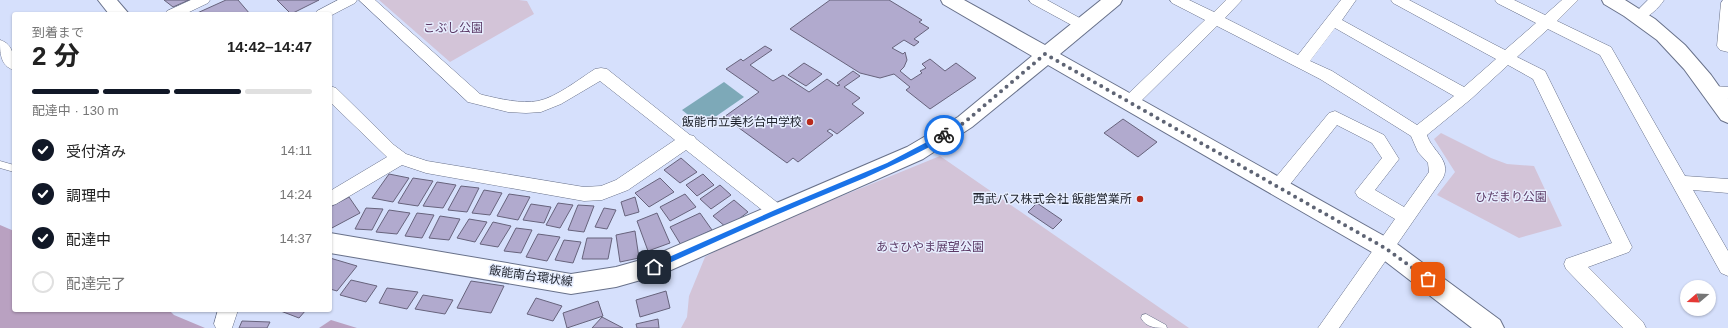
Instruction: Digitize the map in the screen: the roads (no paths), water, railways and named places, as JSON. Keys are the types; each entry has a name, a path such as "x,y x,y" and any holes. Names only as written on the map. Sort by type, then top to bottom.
{"street":[{"path":"108,0 117,12"},
{"path":"177,12 204,0"},
{"path":"326,12 350,0"},
{"path":"366,0 474,98 483,101 530,108 542,105 601,73 688,140 777,212"},
{"path":"950,0 1385,248 1491,328"},
{"path":"1036,0 1082,25"},
{"name":"飯能南台環状線","path":"332,244 571,284 616,278 654,267 777,212 890,165 921,149 965,122 1045,54 1112,0"},
{"path":"1177,0 1326,75 1418,133 1421,142 1436,162 1438,167 1437,173 1328,328"},
{"path":"1130,102 1235,0"},
{"path":"1301,62 1349,0"},
{"path":"1398,0 1539,75 1623,247 1573,264 1636,328"},
{"path":"1502,0 1606,52 1728,268"},
{"path":"1418,133 1507,58 1571,0"},
{"path":"1611,0 1639,16 1669,39 1721,93 1728,115"},
{"path":"1639,16 1657,0"},
{"path":"1728,3 1725,46 1728,48"},
{"path":"1333,21 1465,94"},
{"path":"0,45 12,62"},
{"path":"332,94 388,149 400,158 426,167 584,194 602,193 622,185 688,140"},
{"path":"1278,187 1335,118 1378,139 1391,159 1364,192 1407,217"},
{"path":"332,198 400,158"},
{"path":"1679,182 1728,186"}],"lane":[{"path":"0,164 12,168"},
{"path":"1146,318 1162,328"}],"water":[{"path":"724,82 744,97 702,126 682,110"}],"place":[{"name":"飯能市立美杉台中学校","path":"810,122"},
{"name":"西武バス株式会社 飯能営業所","path":"1140,199"}],"park label":[{"name":"こぶし公園","path":"453,28"},
{"name":"ひだまり公園","path":"1511,197"},
{"name":"あさひやま展望公園","path":"930,247"}]}
